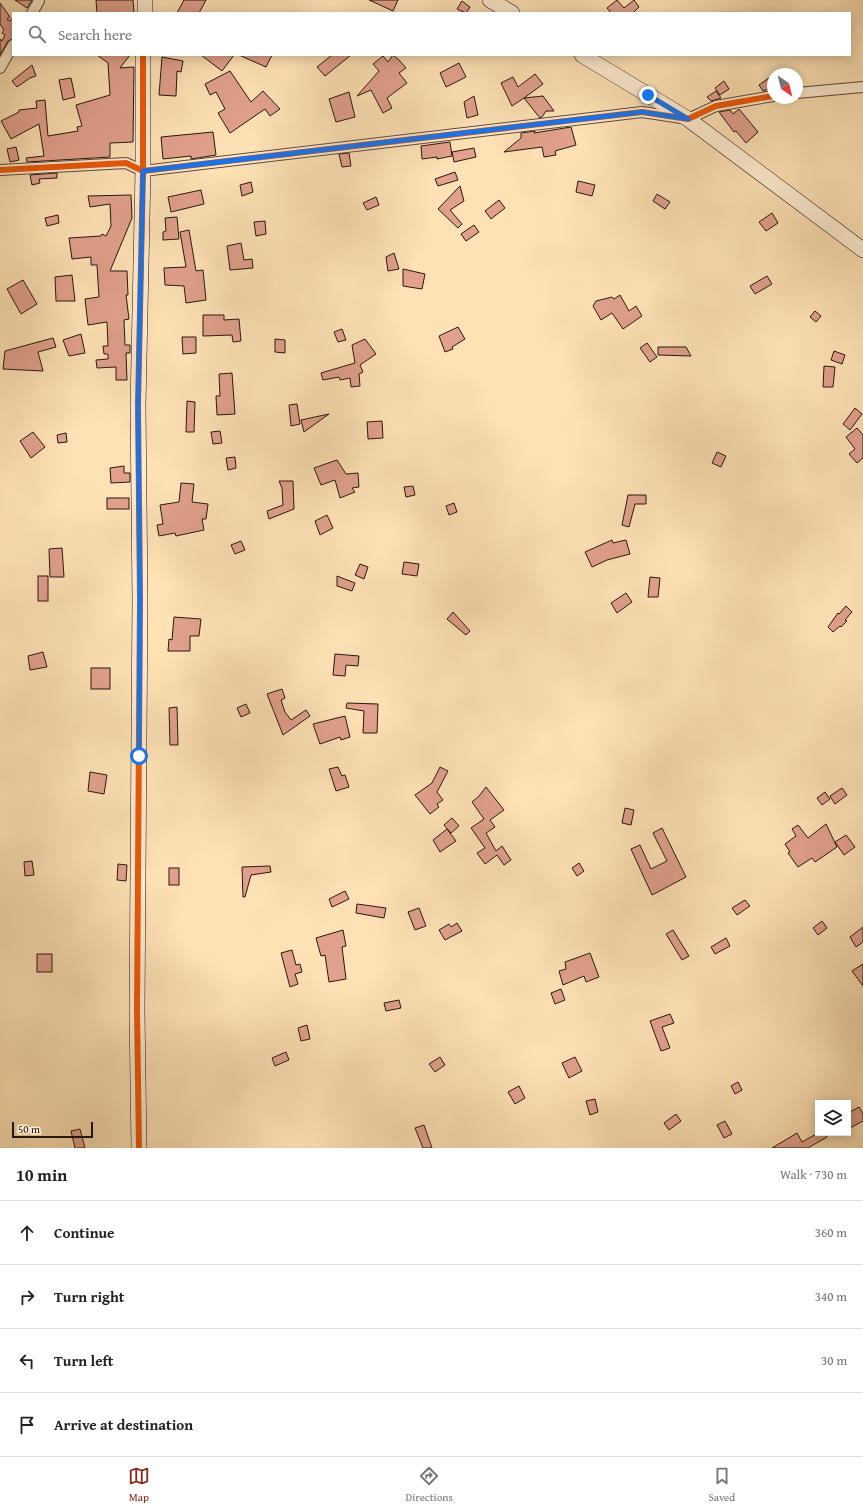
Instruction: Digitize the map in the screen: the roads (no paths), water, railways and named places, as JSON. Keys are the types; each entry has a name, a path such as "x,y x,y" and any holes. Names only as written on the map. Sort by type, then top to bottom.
{"street":[{"path":"145,0 145,12"},
{"path":"490,0 510,12"},
{"path":"33,12 39,1"},
{"path":"0,68 12,47"},
{"path":"139,1148 137,1011 140,598 138,405 143,171 143,56"},
{"path":"584,56 688,119 863,250"},
{"path":"803,93 863,88"},
{"path":"0,170 126,163 143,171 642,112 688,119 716,106 767,97"}]}
